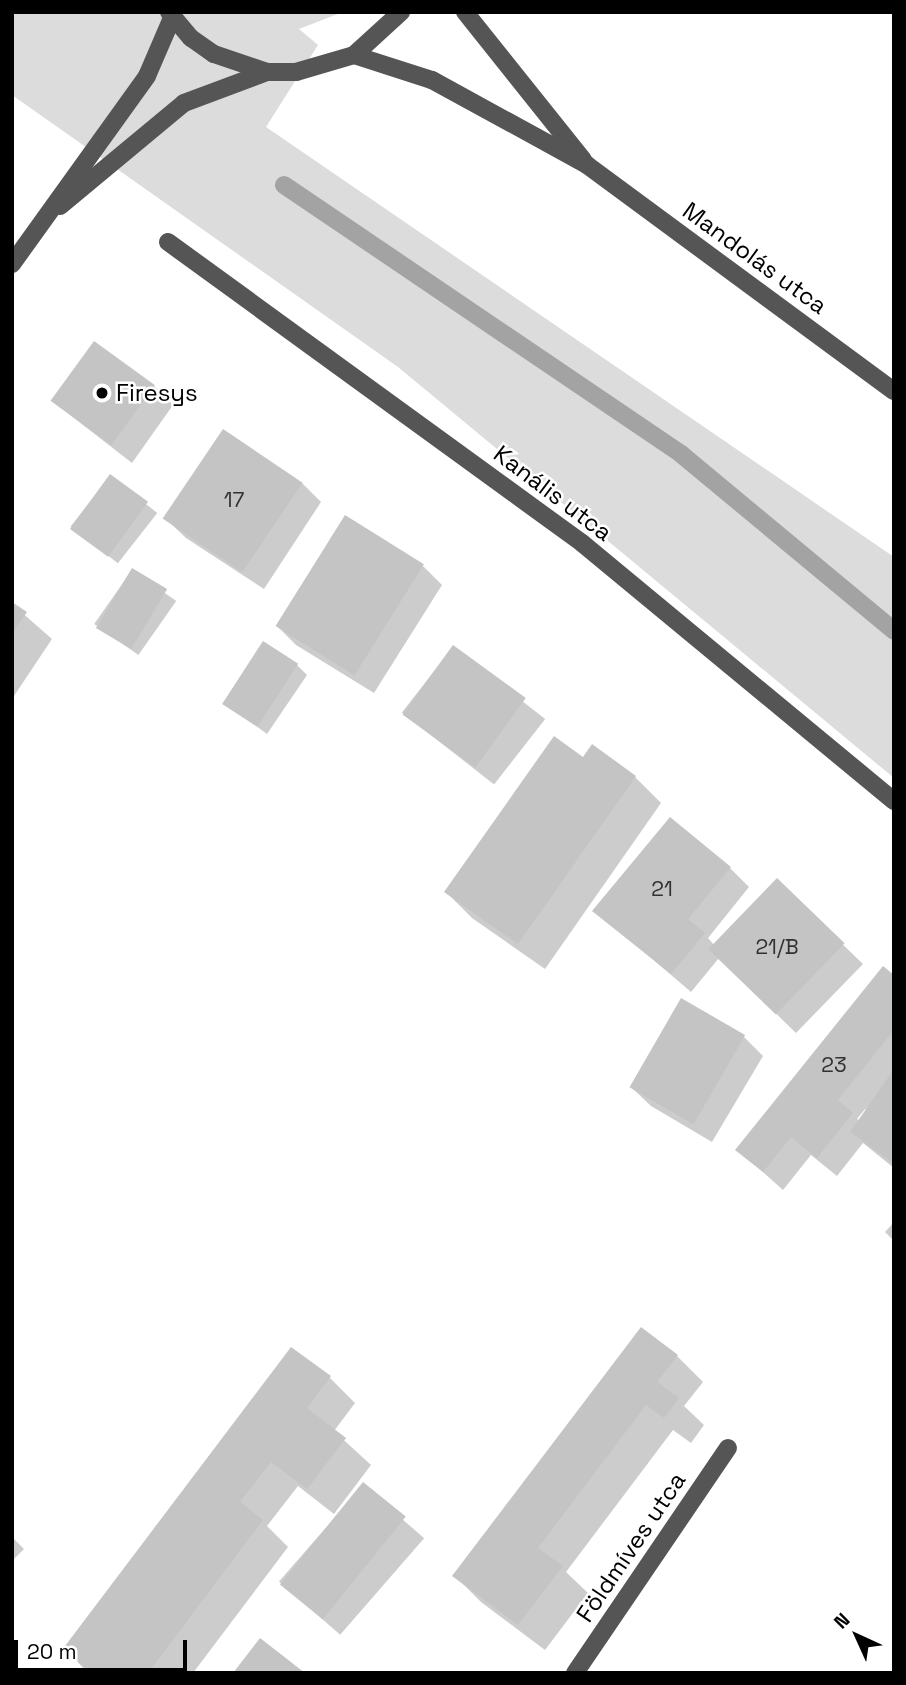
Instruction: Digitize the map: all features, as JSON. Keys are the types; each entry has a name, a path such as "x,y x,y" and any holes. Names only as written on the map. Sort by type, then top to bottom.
{"street":[{"path":"38,224 184,103 267,72 326,66 354,55 401,12"},
{"name":"Mandolás utca","path":"465,12 587,165"},
{"path":"12,264 38,224 147,76 170,15 214,54 267,72"},
{"name":"Mandolás utca","path":"354,55 432,80 587,165 894,391"},
{"name":"Kanális utca","path":"169,242 582,543 894,801"},
{"name":"Földmíves utca","path":"575,1673 728,1448"}],"shaded area":[{"path":"12,12 343,12 299,29 318,45 266,127 894,557 894,778 398,367 12,95"}],"building":[{"name":"Firesys","path":"94,341 155,385 111,445 51,401"},
{"path":"223,429 303,483 242,572 163,519"},
{"path":"110,474 148,502 108,557 70,529"},
{"path":"345,515 424,564 354,675 276,626"},
{"path":"132,568 167,589 131,649 96,628"},
{"path":"12,602 27,612 12,634"},
{"path":"263,641 298,664 257,727 222,704"},
{"path":"453,645 526,698 475,767 402,715"},
{"path":"554,736 583,757 592,744 636,776 518,944 444,892"},
{"path":"670,817 731,867 688,919 705,933 671,974 592,911"},
{"path":"777,878 845,943 776,1015 708,949"},
{"path":"883,966 894,975 894,1030 838,1100 853,1113 817,1158 791,1137 763,1172 735,1150"},
{"path":"681,998 745,1035 694,1124 630,1087"},
{"path":"894,1069 894,1164 850,1132"},
{"path":"641,1327 678,1355 657,1382 679,1398 664,1418 646,1405 538,1548 563,1566 518,1625 452,1576"},
{"path":"291,1347 331,1376 307,1408 346,1438 307,1489 271,1462 240,1502 263,1520 148,1673 93,1673 62,1650"},
{"path":"363,1482 406,1517 323,1619 280,1585"},
{"path":"260,1638 305,1673 233,1673"}],"waterway":[{"path":"284,185 681,454 894,631"}],"place":[{"name":"Firesys","path":"102,393"}]}
